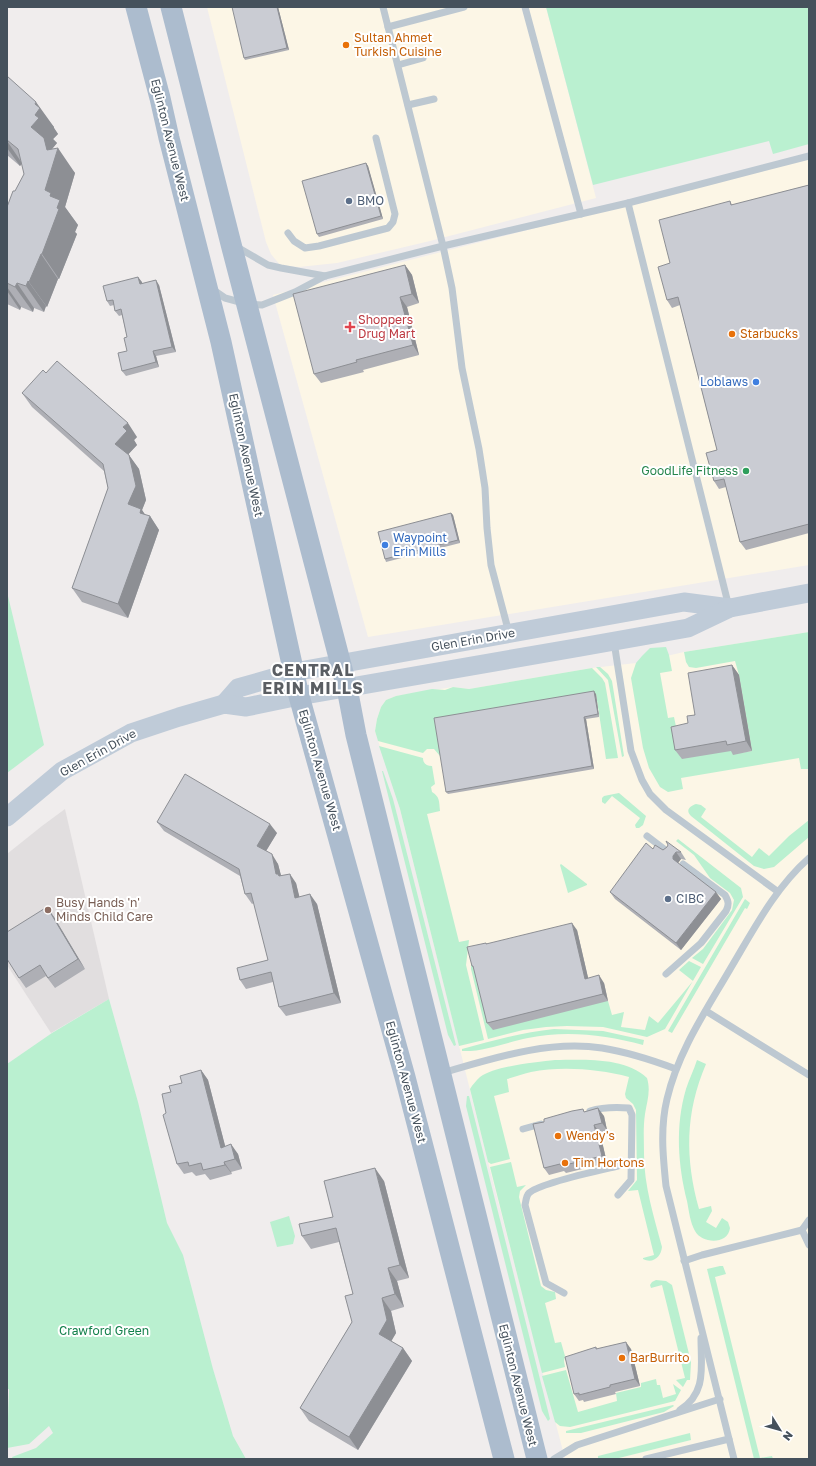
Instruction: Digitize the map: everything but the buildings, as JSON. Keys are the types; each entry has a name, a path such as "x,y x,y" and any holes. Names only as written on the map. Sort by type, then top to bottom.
{"main road":[{"name":"Eglinton Avenue West","path":"136,7 221,342 299,696 405,1077 504,1459"},
{"name":"Eglinton Avenue West","path":"171,7 231,244 341,664 356,735 537,1459"}],"street":[{"name":"Glen Erin Drive","path":"7,817 62,771 131,732 224,704 246,707 299,696 688,628 730,608 809,593"},
{"name":"Glen Erin Drive","path":"224,704 238,688 294,672 684,602 730,608"}],"lane":[{"path":"383,7 443,246 452,288 462,368 485,488 491,565 509,634"},
{"path":"388,27 464,7"},
{"path":"525,7 581,214"},
{"path":"398,65 423,58"},
{"path":"408,105 434,99"},
{"path":"288,233 294,241 305,248 319,246 388,228 393,222 395,214 376,138"},
{"path":"207,286 226,298 247,304 262,305 271,303 295,292 325,276 443,246 628,203 809,156"},
{"path":"628,203 730,608"},
{"path":"231,244 268,265 325,276"},
{"path":"614,642 631,750 642,780 650,794 666,810 777,891"},
{"path":"647,836 668,852"},
{"path":"734,1459 666,1186 662,1152 663,1125 667,1100 676,1069 688,1041 777,891 797,868 809,858"},
{"path":"666,974 702,943 726,911 728,906 728,901 725,896 683,864"},
{"path":"706,1010 809,1075"},
{"path":"441,1074 528,1050 573,1046 602,1048 618,1051 646,1058 676,1069"},
{"path":"580,1114 601,1108 630,1108 632,1116 631,1180 618,1195"},
{"path":"523,1129 551,1122"},
{"path":"564,1293 546,1283 525,1205 526,1198 530,1192 548,1184 618,1166"},
{"path":"684,1261 702,1255 802,1230 809,1220"},
{"path":"802,1230 809,1245"},
{"path":"672,1414 691,1401 700,1384 701,1328"},
{"path":"554,1459 577,1445 720,1399"},
{"path":"646,1459 729,1439"}],"shaded area":[{"path":"207,7 546,7 596,198 430,241 337,263 299,267 280,265 271,254 266,242"},
{"path":"809,158 809,565 368,637 273,295"},
{"path":"809,632 809,1459 565,1459 488,1162 400,809 375,731 377,719 381,707 386,700 396,696 453,687 469,689 592,668 636,663 684,652"},
{"name":"Busy Hands 'n' Minds Child Care","path":"65,809 109,999 51,1033 7,965 7,854"}],"green space":[{"path":"546,7 809,7 809,144 773,154 769,141 593,185"},
{"path":"7,592 44,745 7,773"},
{"path":"809,632 809,769 801,769 799,758 681,778 683,789 668,792 660,787 649,768 643,748 631,678 636,663 642,656 650,648 666,647 672,671 660,673 668,718 674,717 678,736 733,750 734,754 752,751 739,675 735,661 696,668 689,667 686,662 684,652"},
{"path":"596,667 600,667 608,674 612,681 624,756 622,757 608,680"},
{"path":"592,668 605,683 618,758 606,759 596,694 440,756 434,749 427,749 423,753 378,741 375,731 381,707 386,700 396,696 432,689 445,690 453,687 469,689"},
{"path":"379,746 423,758 425,764 432,766 435,784 431,787 432,792 439,800 440,811 427,814 459,942 469,940 466,965 484,1040 459,1046 400,809"},
{"path":"382,771 393,799 456,1045 454,1046 448,1035"},
{"path":"619,793 646,816 643,825 639,828 636,828 635,825 640,818 612,796 605,804 602,802 602,798 604,796"},
{"path":"696,804 701,805 706,809 701,817 752,857 759,848 769,856 789,836 809,820 809,837 774,867 764,869 754,866 691,816 688,810"},
{"path":"678,839 741,888 743,897 703,964 692,958 703,949 732,910 734,900 730,893 710,878 694,855 676,841"},
{"path":"561,864 587,885 568,893 560,865"},
{"path":"745,899 750,903 747,909 745,908 672,1033 668,1031"},
{"path":"471,960 608,1001 612,1015 624,1012 621,1027 645,1030 649,1016 658,1023 693,982 665,1029 647,1037 603,1027 567,1026 523,1030 488,1039 471,969"},
{"path":"689,961 701,967 693,981 679,970"},
{"name":"Crawford Green","path":"109,999 138,1102 167,1223 183,1255 213,1369 233,1436 246,1459 13,1459 12,1457 36,1448 53,1433 49,1426 29,1444 7,1448 9,1389 7,1389 7,1064 52,1033"},
{"path":"554,1029 603,1031 644,1040 643,1045 600,1036 557,1034 528,1038 479,1050 462,1051 462,1049 508,1037"},
{"path":"555,1060 591,1060 616,1063 638,1071 647,1078 649,1092 644,1124 644,1166 650,1201 662,1247 660,1254 656,1259 650,1261 643,1259 654,1255 638,1190 628,1191 637,1180 636,1110 633,1104 626,1098 625,1094 629,1077 593,1070 555,1069 531,1072 507,1079 509,1092 494,1096 510,1159 491,1164 488,1162 470,1089 471,1087 480,1077 495,1070 516,1065"},
{"path":"697,1060 706,1064 694,1100 689,1136 691,1172 694,1190 699,1209 711,1206 712,1211 706,1222 716,1228 722,1218 728,1222 730,1228 725,1237 714,1241 698,1235 693,1228 684,1187 680,1159 680,1117 687,1085"},
{"path":"467,1096 469,1096 550,1419 548,1421 542,1411 466,1106"},
{"path":"511,1162 517,1187 526,1185 520,1191 519,1197 541,1286 546,1290 555,1292 556,1299 545,1303 555,1343 561,1342 565,1356 565,1367 542,1373 490,1167"},
{"path":"289,1216 295,1236 293,1244 277,1247 270,1222"},
{"path":"723,1266 726,1274 715,1277 760,1458 772,1456 773,1459 754,1459 707,1269"},
{"path":"656,1280 666,1281 672,1285 691,1362 690,1380 687,1380 683,1387 676,1380 685,1378 662,1285 651,1288 650,1285"},
{"path":"566,1370 578,1412 617,1401 616,1393 641,1387 641,1383 656,1379 657,1385 660,1385 663,1398 676,1394 673,1384 681,1390 675,1401 570,1427 560,1426 555,1422 542,1376"},
{"path":"674,1406 664,1412 581,1433 566,1433 566,1431"},
{"path":"690,1433 691,1440 615,1459 598,1459 598,1456"}],"place":[{"name":"Sultan Ahmet Turkish Cuisine","path":"346,45"},
{"name":"BMO","path":"349,201"},
{"name":"Shoppers Drug Mart","path":"350,327"},
{"name":"Starbucks","path":"732,334"},
{"name":"Loblaws","path":"756,382"},
{"name":"GoodLife Fitness","path":"746,471"},
{"name":"Waypoint Erin Mills","path":"385,545"},
{"name":"CIBC","path":"668,899"},
{"name":"Busy Hands 'n' Minds Child Care","path":"48,910"},
{"name":"Wendy's","path":"558,1136"},
{"name":"Tim Hortons","path":"565,1163"},
{"name":"BarBurrito","path":"622,1358"}],"district":[{"name":"CENTRAL ERIN MILLS","path":"313,679"}]}
